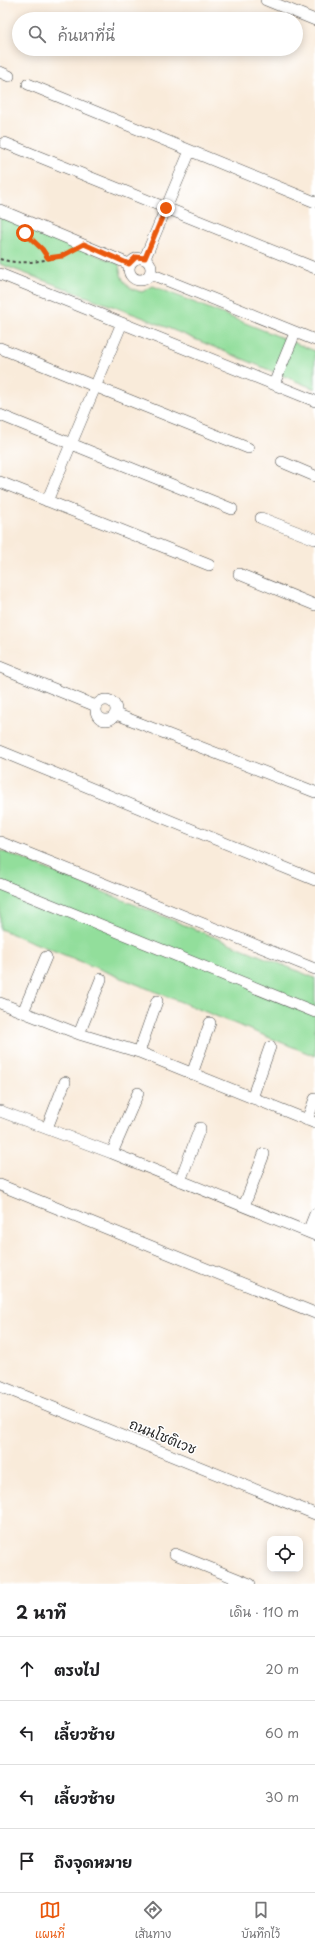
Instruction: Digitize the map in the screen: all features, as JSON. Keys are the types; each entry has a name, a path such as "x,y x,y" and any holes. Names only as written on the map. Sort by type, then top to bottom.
{"street":[{"path":"266,0 295,12"},
{"path":"303,15 315,20"},
{"path":"28,84 315,202"},
{"path":"5,143 315,268"},
{"path":"145,258 190,151"},
{"path":"0,210 129,264"},
{"path":"136,257 145,258 151,264 151,274 144,280 135,279 129,273 129,264 136,257"},
{"path":"0,274 315,401"},
{"path":"151,274 315,340"},
{"path":"46,501 122,323"},
{"path":"274,384 295,332"},
{"path":"0,348 248,448"},
{"path":"0,415 232,509"},
{"path":"282,462 315,476"},
{"path":"0,482 209,565"},
{"path":"260,518 315,539"},
{"path":"239,574 315,605"},
{"path":"0,667 96,706 102,700 110,700 116,706 116,714 315,792"},
{"path":"0,751 315,880"},
{"path":"0,842 315,969"},
{"path":"0,884 315,1012"},
{"path":"23,1012 46,957"},
{"path":"79,1034 101,979"},
{"path":"139,1052 157,1002"},
{"path":"0,1003 79,1034 139,1052 311,1121 315,1099"},
{"path":"192,1074 210,1023"},
{"path":"252,1098 270,1047"},
{"path":"47,1128 65,1082"},
{"path":"112,1153 138,1093"},
{"path":"0,1110 312,1233 315,1214"},
{"path":"180,1181 200,1128"},
{"path":"244,1206 264,1154"},
{"path":"0,1185 315,1313"},
{"name":"ถนนโชติเวช","path":"0,1386 315,1514"},
{"path":"176,1554 250,1584"}],"path":[{"path":"20,229 42,249 48,258"},
{"path":"0,259 28,262 62,256 84,244"}],"green space":[{"path":"0,216 119,264 121,275 125,283 136,290 142,292 153,286 315,351 315,389 144,318 0,264"},
{"path":"0,850 315,978 315,1056 0,929"}],"route":[{"path":"25,233 42,249 48,258 62,256 84,244 119,258 129,264 136,257 145,258 166,208"}]}
